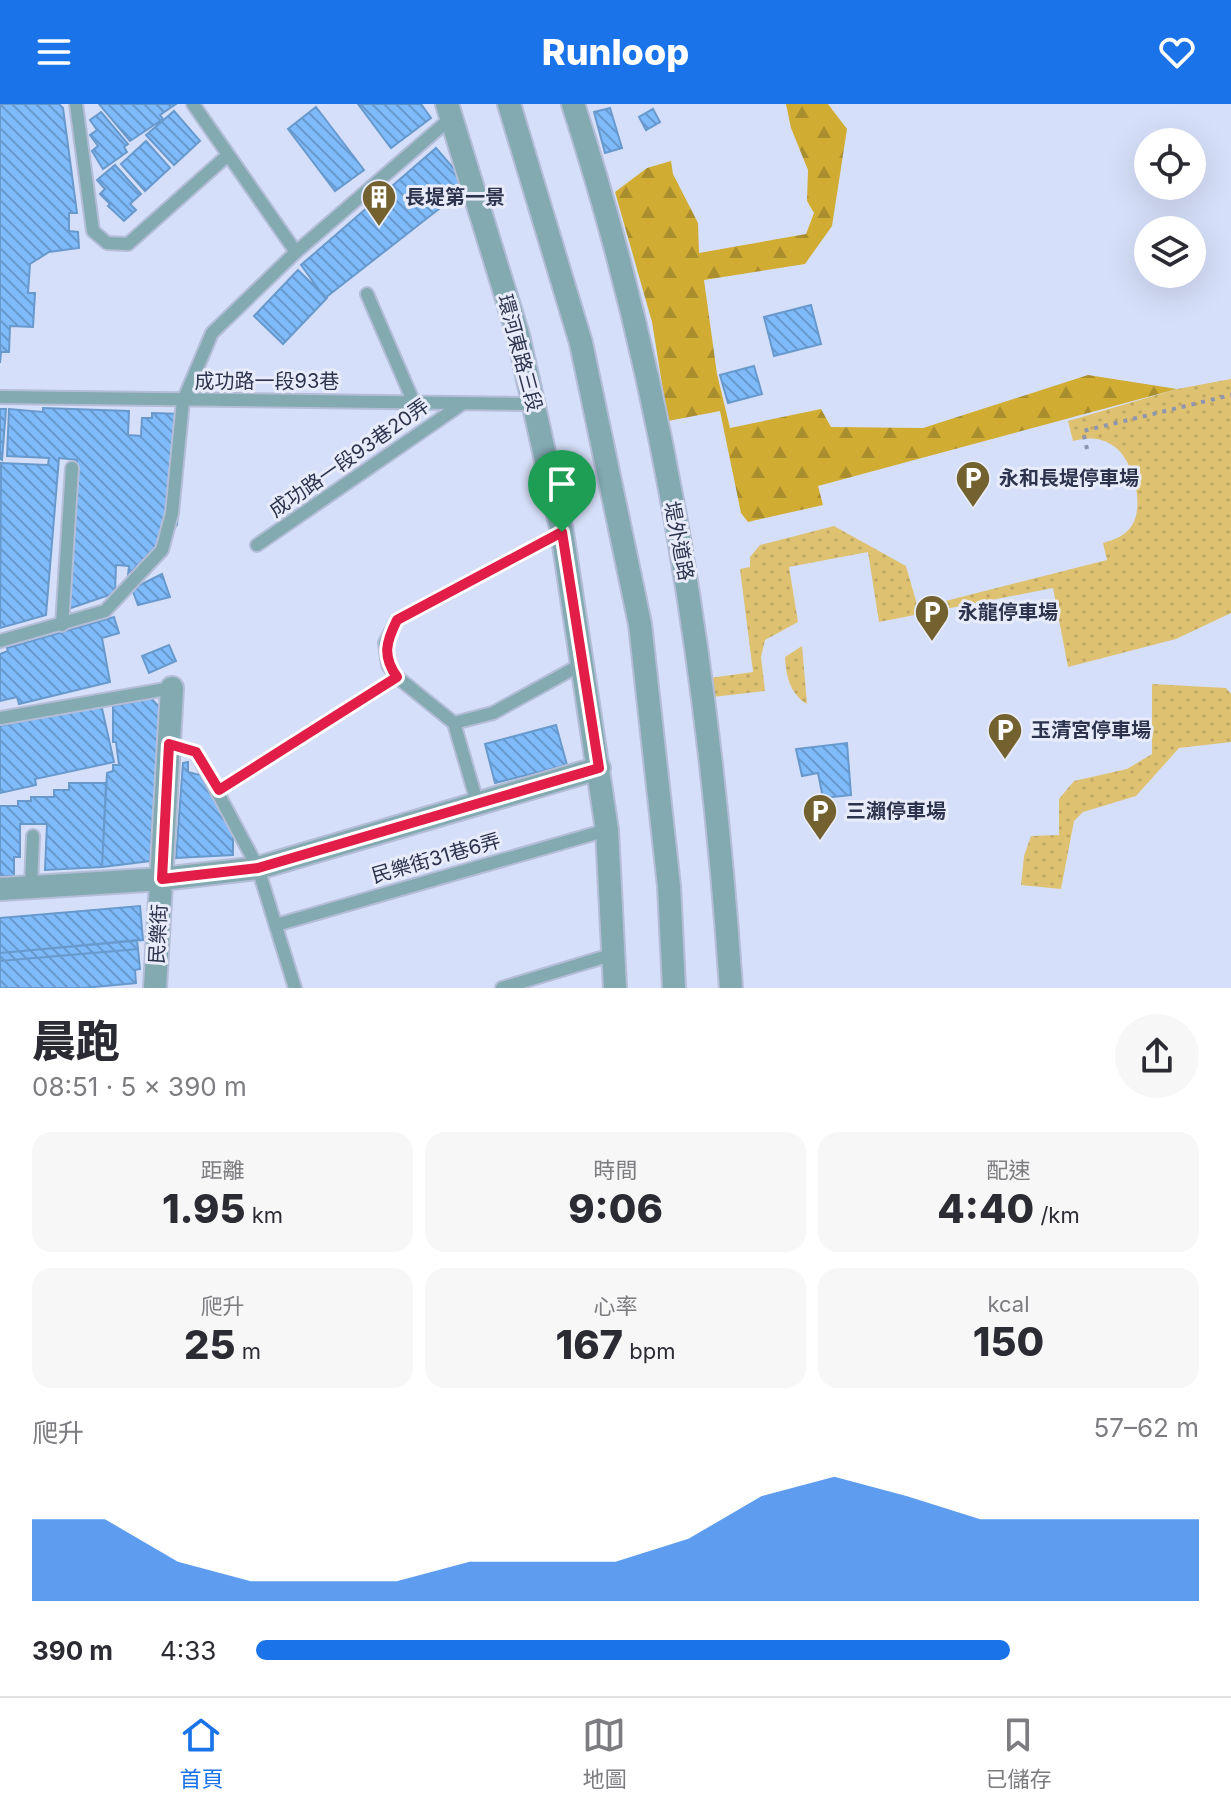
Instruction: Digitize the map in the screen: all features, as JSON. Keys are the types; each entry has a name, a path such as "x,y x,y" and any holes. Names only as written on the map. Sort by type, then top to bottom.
{"street":[{"path":"509,104 581,343 640,624 669,886 674,988"},
{"name":"堤外道路","path":"573,104 596,177 651,403 687,581 708,715 731,988"},
{"name":"環河東路三段","path":"449,111 518,335 562,532 607,830 615,988"},
{"name":"民樂街","path":"155,988 172,688"},
{"path":"0,889 162,879 258,868 599,768"}],"lane":[{"path":"76,104 93,231 107,243 128,244 228,155"},
{"path":"193,104 296,252"},
{"path":"0,641 105,611 162,550 172,513 183,401 212,333 449,111"},
{"path":"367,294 414,403"},
{"name":"成功路一段93巷","path":"0,397 534,404"},
{"name":"成功路一段93巷20弄","path":"257,545 463,403"},
{"path":"62,625 72,468"},
{"path":"477,802 454,723 397,677 388,665 385,643 397,620 562,532"},
{"path":"454,723 493,713 582,664"},
{"path":"219,790 397,677"},
{"path":"0,718 172,688"},
{"path":"169,744 196,752 219,790 258,868 295,988"},
{"name":"民樂街31巷6弄","path":"276,925 607,830"},
{"path":"31,887 33,836"},
{"path":"502,988 614,954"}],"path":[{"path":"1087,449 1083,431 1231,395"}],"shaded area":[{"path":"1231,379 1231,613 1176,639 1068,667 1053,588 879,622 868,552 789,567 798,622 765,640 761,657 765,691 713,697 710,678 753,672 740,569 750,567 750,557 760,545 834,526 906,566 918,608 1107,560 1103,543 1124,534 1135,520 1136,486 1128,463 1115,447 1095,439 1073,441 1068,421 1177,389"},
{"path":"802,646 807,704 793,690 785,657"},
{"path":"1152,684 1226,688 1231,694 1231,742 1179,748 1136,796 1083,812 1074,821 1061,889 1021,885 1024,856 1031,836 1059,835 1059,799 1074,781 1127,769 1152,754"}],"green space":[{"path":"786,104 828,104 847,129 832,226 805,264 704,280 717,374 730,428 821,409 831,427 923,428 1088,375 1177,389 818,486 823,505 748,522 741,513 720,411 668,421 652,322 615,192 647,168 671,161 673,174 698,223 699,253 806,234 814,213 807,201 808,170 791,128"}],"building":[{"path":"0,104 59,104 63,108 77,213 69,213 69,231 78,232 79,248 49,252 30,264 28,293 35,293 33,327 10,326 9,352 1,352 0,363"},
{"path":"99,104 176,104 160,115 163,119 130,141"},
{"name":"長堤第一景","path":"358,104 421,104 431,118 391,148"},
{"name":"長堤第一景","path":"316,107 364,170 335,191 288,129"},
{"path":"610,108 622,148 605,153 594,112"},
{"path":"653,109 660,122 646,130 639,117"},
{"path":"174,111 200,141 174,165 146,135"},
{"path":"101,112 128,144 124,147 127,152 103,169 92,151 98,146 90,135 97,130 90,120"},
{"path":"146,141 170,168 145,191 121,164"},
{"name":"長堤第一景","path":"436,148 455,170 462,191 325,298 301,265"},
{"path":"115,165 141,194 130,204 136,210 124,221 100,194 105,189 97,180"},
{"path":"298,270 327,298 283,344 254,316"},
{"path":"811,305 821,344 774,356 764,317"},
{"path":"754,366 762,394 728,403 720,375"},
{"path":"43,408 129,411 128,435 141,436 142,418 152,418 152,413 185,414 177,525 128,575 129,566 116,565 115,593 65,610 77,460 59,458 46,615 0,628 1,463 48,465 49,458 7,456 9,409 43,412"},
{"path":"0,409 6,409 2,460 0,459"},
{"path":"162,574 170,597 138,605 132,589"},
{"path":"114,617 119,633 102,638 110,682 19,704 17,697 0,701 0,654 8,651 7,648"},
{"path":"169,645 176,661 149,673 142,656"},
{"path":"151,698 160,708 150,861 102,867 107,773 113,771 113,765 119,765 116,742 113,742 113,706"},
{"path":"101,704 114,762 35,779 36,785 0,793 0,726"},
{"path":"556,725 567,765 495,783 485,744"},
{"path":"847,743 851,795 823,798 818,773 802,776 796,749"},
{"path":"188,762 188,772 200,775 233,832 233,855 176,858 183,763"},
{"path":"69,783 106,783 102,867 45,870 47,824 20,824 20,857 14,857 14,876 0,876 0,806 18,806 18,801 31,801 31,797 54,797 54,790 69,790"},
{"path":"140,906 143,940 0,953 0,918"},
{"path":"137,940 138,949 0,961 0,953"},
{"path":"138,949 140,969 135,970 136,983 83,988 0,988 0,961"}],"place":[{"name":"長堤第一景","path":"379,228"},
{"name":"永和長堤停車場","path":"973,509"},
{"name":"永龍停車場","path":"932,643"},
{"name":"玉清宮停車場","path":"1005,761"},
{"name":"三瀨停車場","path":"820,842"}],"route":[{"path":"562,532 599,768 258,868 162,879 169,744 196,752 219,790 397,677 388,665 385,643 397,620 562,532"}]}
